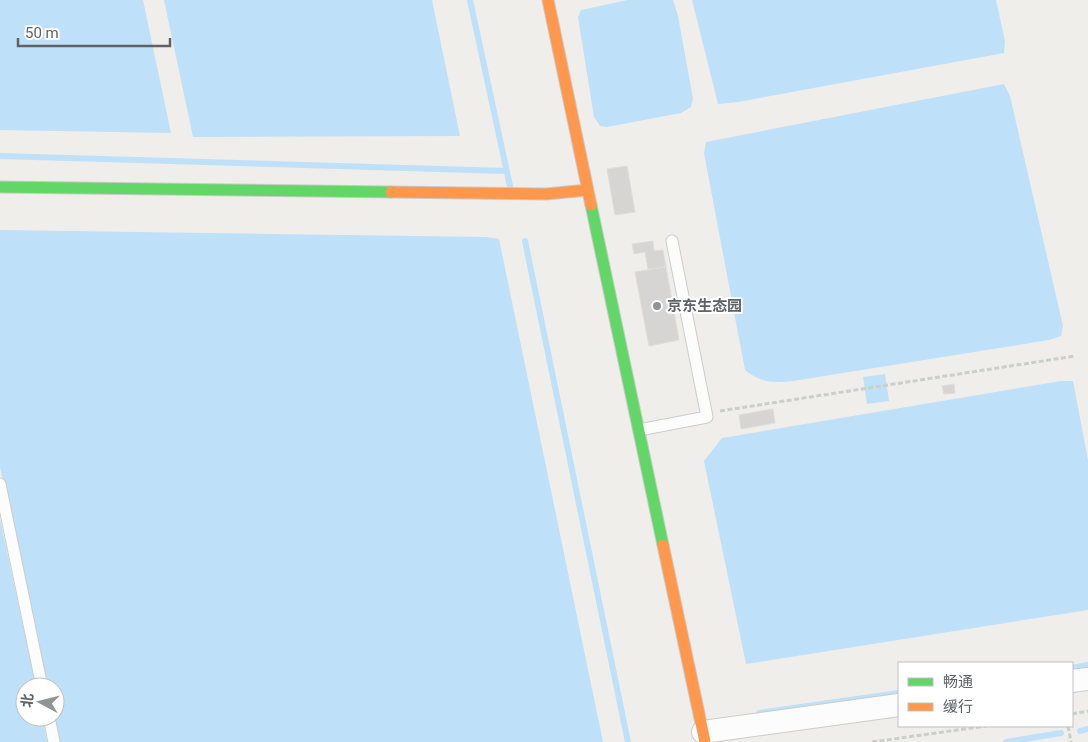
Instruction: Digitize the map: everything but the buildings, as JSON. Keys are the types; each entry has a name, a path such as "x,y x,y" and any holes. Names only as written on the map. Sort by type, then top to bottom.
{"street":[{"path":"548,0 704,737 898,705"},
{"path":"0,186 546,194 588,190"},
{"path":"1073,681 1088,679"}],"lane":[{"path":"639,430 707,417 672,241"},
{"path":"0,484 40,677"},
{"path":"51,727 54,742"}],"path":[{"path":"706,413 1075,356"},
{"path":"1073,714 1088,711"},
{"path":"872,742 978,727"},
{"path":"1068,727 1072,742"},
{"path":"911,736 912,742"}],"water":[{"path":"0,0 143,0 171,133 0,130"},
{"path":"164,0 432,0 460,136 193,137"},
{"path":"628,0 673,0 678,16 693,99 691,107 681,113 607,127 600,126 594,117 578,17 581,10"},
{"path":"692,0 996,0 1005,41 1004,53 738,102 718,104"},
{"path":"1004,84 1010,96 1063,326 1061,336 1049,340 793,381 762,380 745,370 704,153 706,142"},
{"path":"0,230 486,237 499,239 603,742 59,742 56,727 65,727 65,677 45,677 0,467"},
{"path":"885,374 889,401 867,404 863,377"},
{"path":"1061,381 1073,381 1088,460 1088,610 746,664 704,461 722,438"},
{"path":"0,519 34,677 15,677 15,727 44,727 47,742 0,742"}],"waterway":[{"path":"470,0 510,186"},
{"path":"0,156 506,171"},
{"path":"525,241 628,742"},
{"path":"1073,668 1088,665"},
{"path":"759,713 898,693"},
{"path":"1080,731 1088,729"},
{"path":"1006,742 1061,733"}],"traffic: fast":[{"path":"0,187 391,192"},
{"path":"591,205 663,545"}],"traffic: slow":[{"path":"548,0 591,205"},
{"path":"391,192 546,194 588,190"},
{"path":"663,545 705,742"}],"place":[{"name":"京东生态园","path":"657,306"}]}
